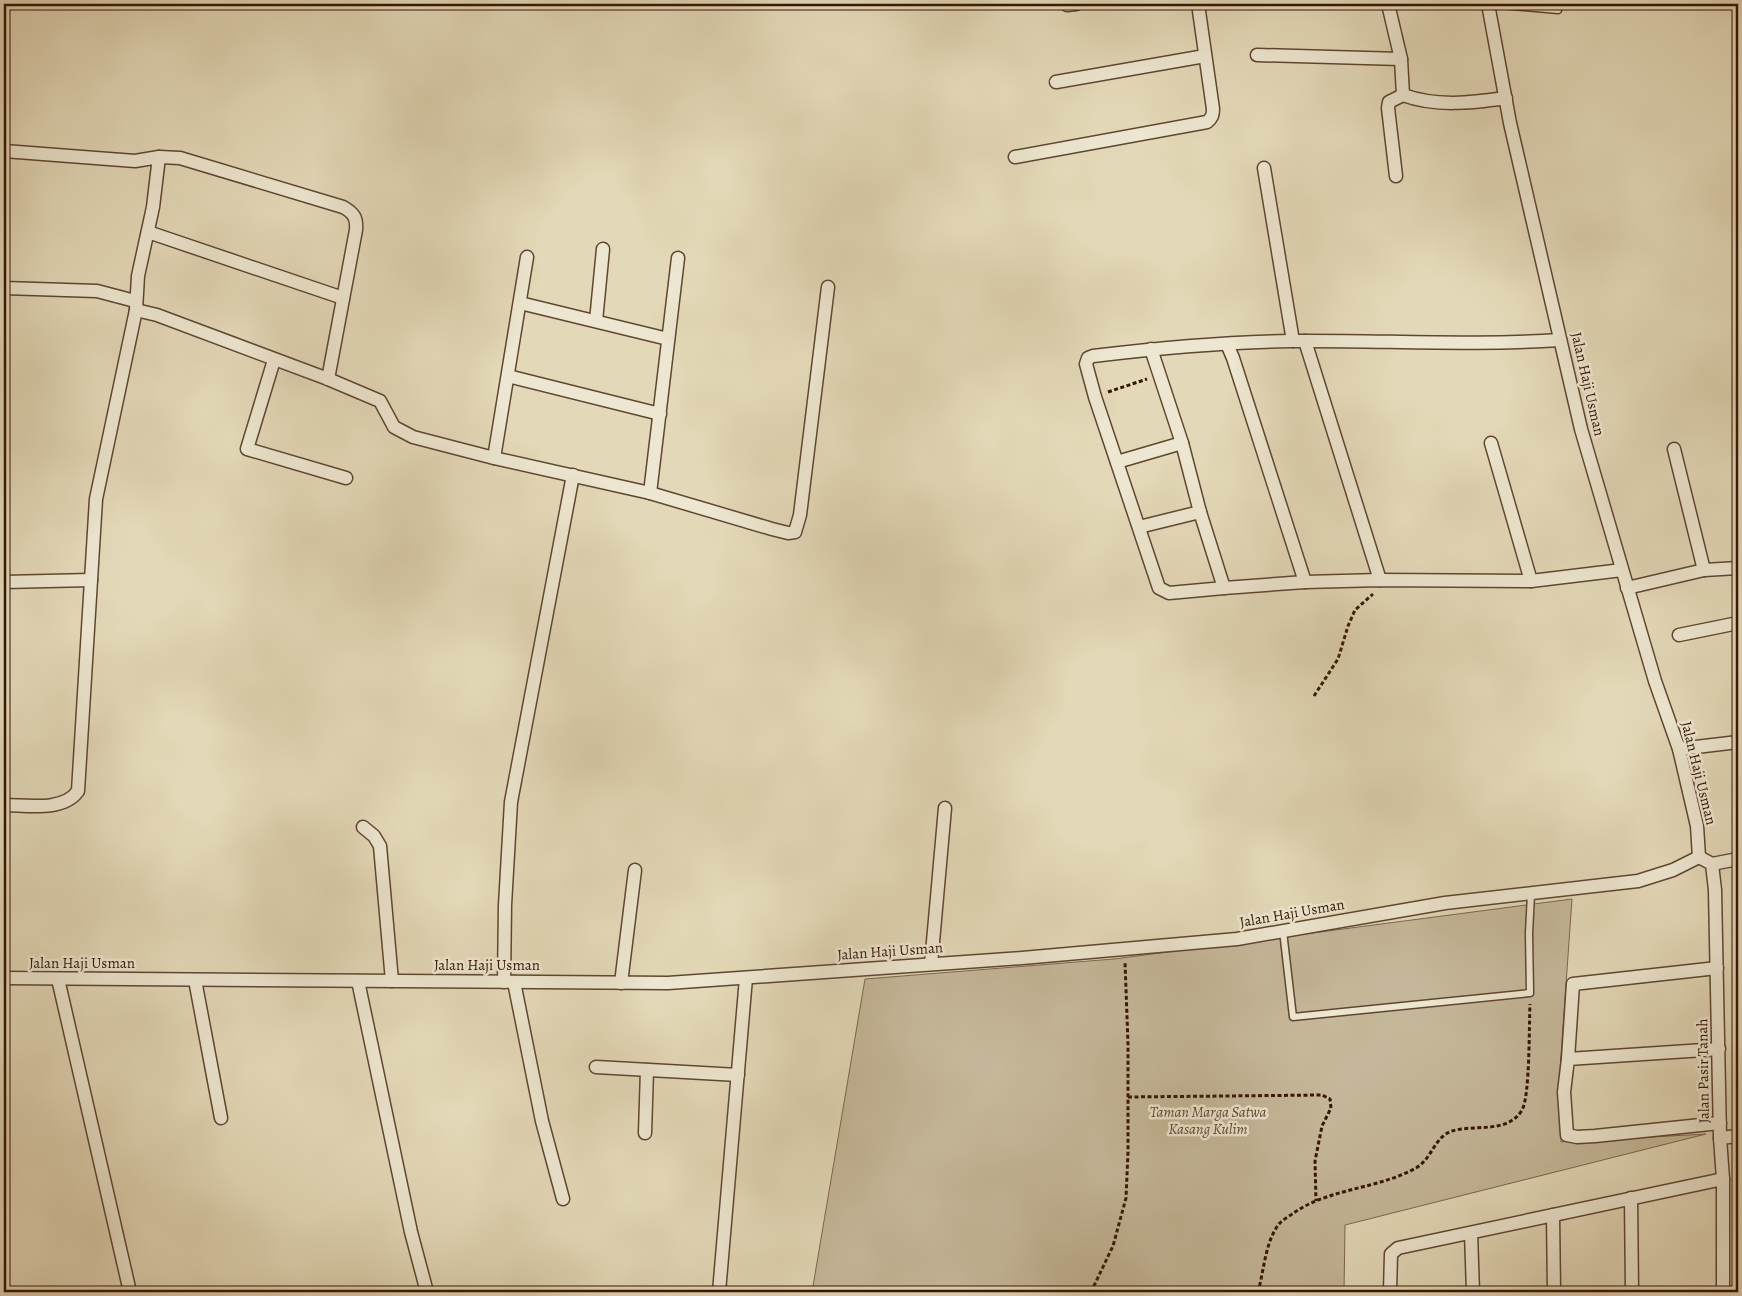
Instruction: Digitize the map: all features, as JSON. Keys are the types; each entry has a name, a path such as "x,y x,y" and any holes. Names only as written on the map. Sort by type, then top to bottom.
{"street":[{"path":"1016,157 1207,122 1211,119 1213,114 1198,4"},
{"path":"1388,4 1401,59 1403,95"},
{"name":"Jalan Haji Usman","path":"4,978 668,983 746,978 1237,939 1445,903 1638,881 1673,870 1699,857 1697,826 1679,749 1655,681 1580,429 1506,98 1488,4"},
{"path":"1257,55 1401,59"},
{"path":"1056,82 1205,56"},
{"path":"1396,176 1388,108 1389,102 1403,95 1417,100 1432,102 1470,103 1506,98"},
{"path":"4,150 134,160 159,157 180,158 344,207 353,212 356,230 328,379"},
{"path":"4,805 57,805 70,799 78,791 96,498 135,305 138,276 148,232 159,157"},
{"path":"1264,168 1299,341 1384,580"},
{"path":"148,232 344,298"},
{"path":"596,322 603,249"},
{"path":"494,458 527,257"},
{"path":"650,493 678,258"},
{"path":"4,288 97,291 328,379 380,401 394,427 413,437 494,458 650,493 772,530 788,533 795,532 800,515 828,287"},
{"path":"520,303 668,339"},
{"path":"1560,340 1433,342 1299,341 1227,344 1151,349 1093,356 1088,358 1086,364 1159,588 1169,593 1305,582 1384,580 1531,581 1622,570"},
{"path":"1227,344 1305,582"},
{"path":"1151,349 1182,443 1200,512 1224,588"},
{"path":"274,360 247,449 346,478"},
{"path":"508,376 660,414"},
{"path":"1117,462 1182,443"},
{"path":"1491,443 1531,581"},
{"path":"1674,449 1704,570"},
{"path":"563,1199 542,1121 509,982 505,905 511,802 573,475"},
{"path":"1139,527 1200,512"},
{"path":"1627,588 1704,570 1738,568"},
{"path":"4,582 91,580"},
{"path":"1679,635 1738,623"},
{"path":"1679,749 1738,742"},
{"path":"931,964 945,808"},
{"path":"363,827 374,836 380,846 392,981"},
{"path":"1699,857 1712,864 1738,859"},
{"name":"Jalan Pasir Tanah","path":"1712,864 1715,890 1720,1138 1723,1178 1723,1292"},
{"path":"622,983 635,870"},
{"path":"1717,968 1573,984 1564,1092 1567,1135 1577,1137 1720,1123"},
{"path":"720,1292 746,978"},
{"path":"58,979 130,1292"},
{"path":"195,980 221,1118"},
{"path":"358,981 411,1232 427,1292"},
{"path":"1568,1058 1719,1049"},
{"path":"596,1067 738,1076"},
{"path":"645,1133 647,1070"},
{"path":"1720,1138 1738,1136"},
{"path":"1390,1292 1391,1254 1398,1248 1723,1178"},
{"path":"1631,1198 1632,1292"},
{"path":"1553,1215 1554,1292"},
{"path":"1471,1233 1473,1292"}],"lane":[{"path":"1488,4 1558,10"},
{"path":"1283,931 1293,1017 1530,993 1530,894"}],"path":[{"path":"1095,396 1159,375"},
{"path":"1314,696 1338,659 1355,610 1384,580"},
{"path":"1091,1292 1113,1246 1126,1198 1128,1097 1125,949"},
{"path":"1258,1292 1270,1242 1280,1224 1306,1204 1398,1176 1418,1167 1440,1137 1453,1131 1503,1125 1517,1118 1524,1107 1527,1092 1530,993"},
{"path":"1128,1097 1322,1095 1330,1099 1331,1108 1322,1126 1315,1161 1316,1201"}],"green space":[{"name":"Taman Marga Satwa Kasang Kulim","path":"1572,899 1559,1084 1561,1142 1706,1134 1345,1225 1344,1292 812,1292 865,979 1114,959"}]}
